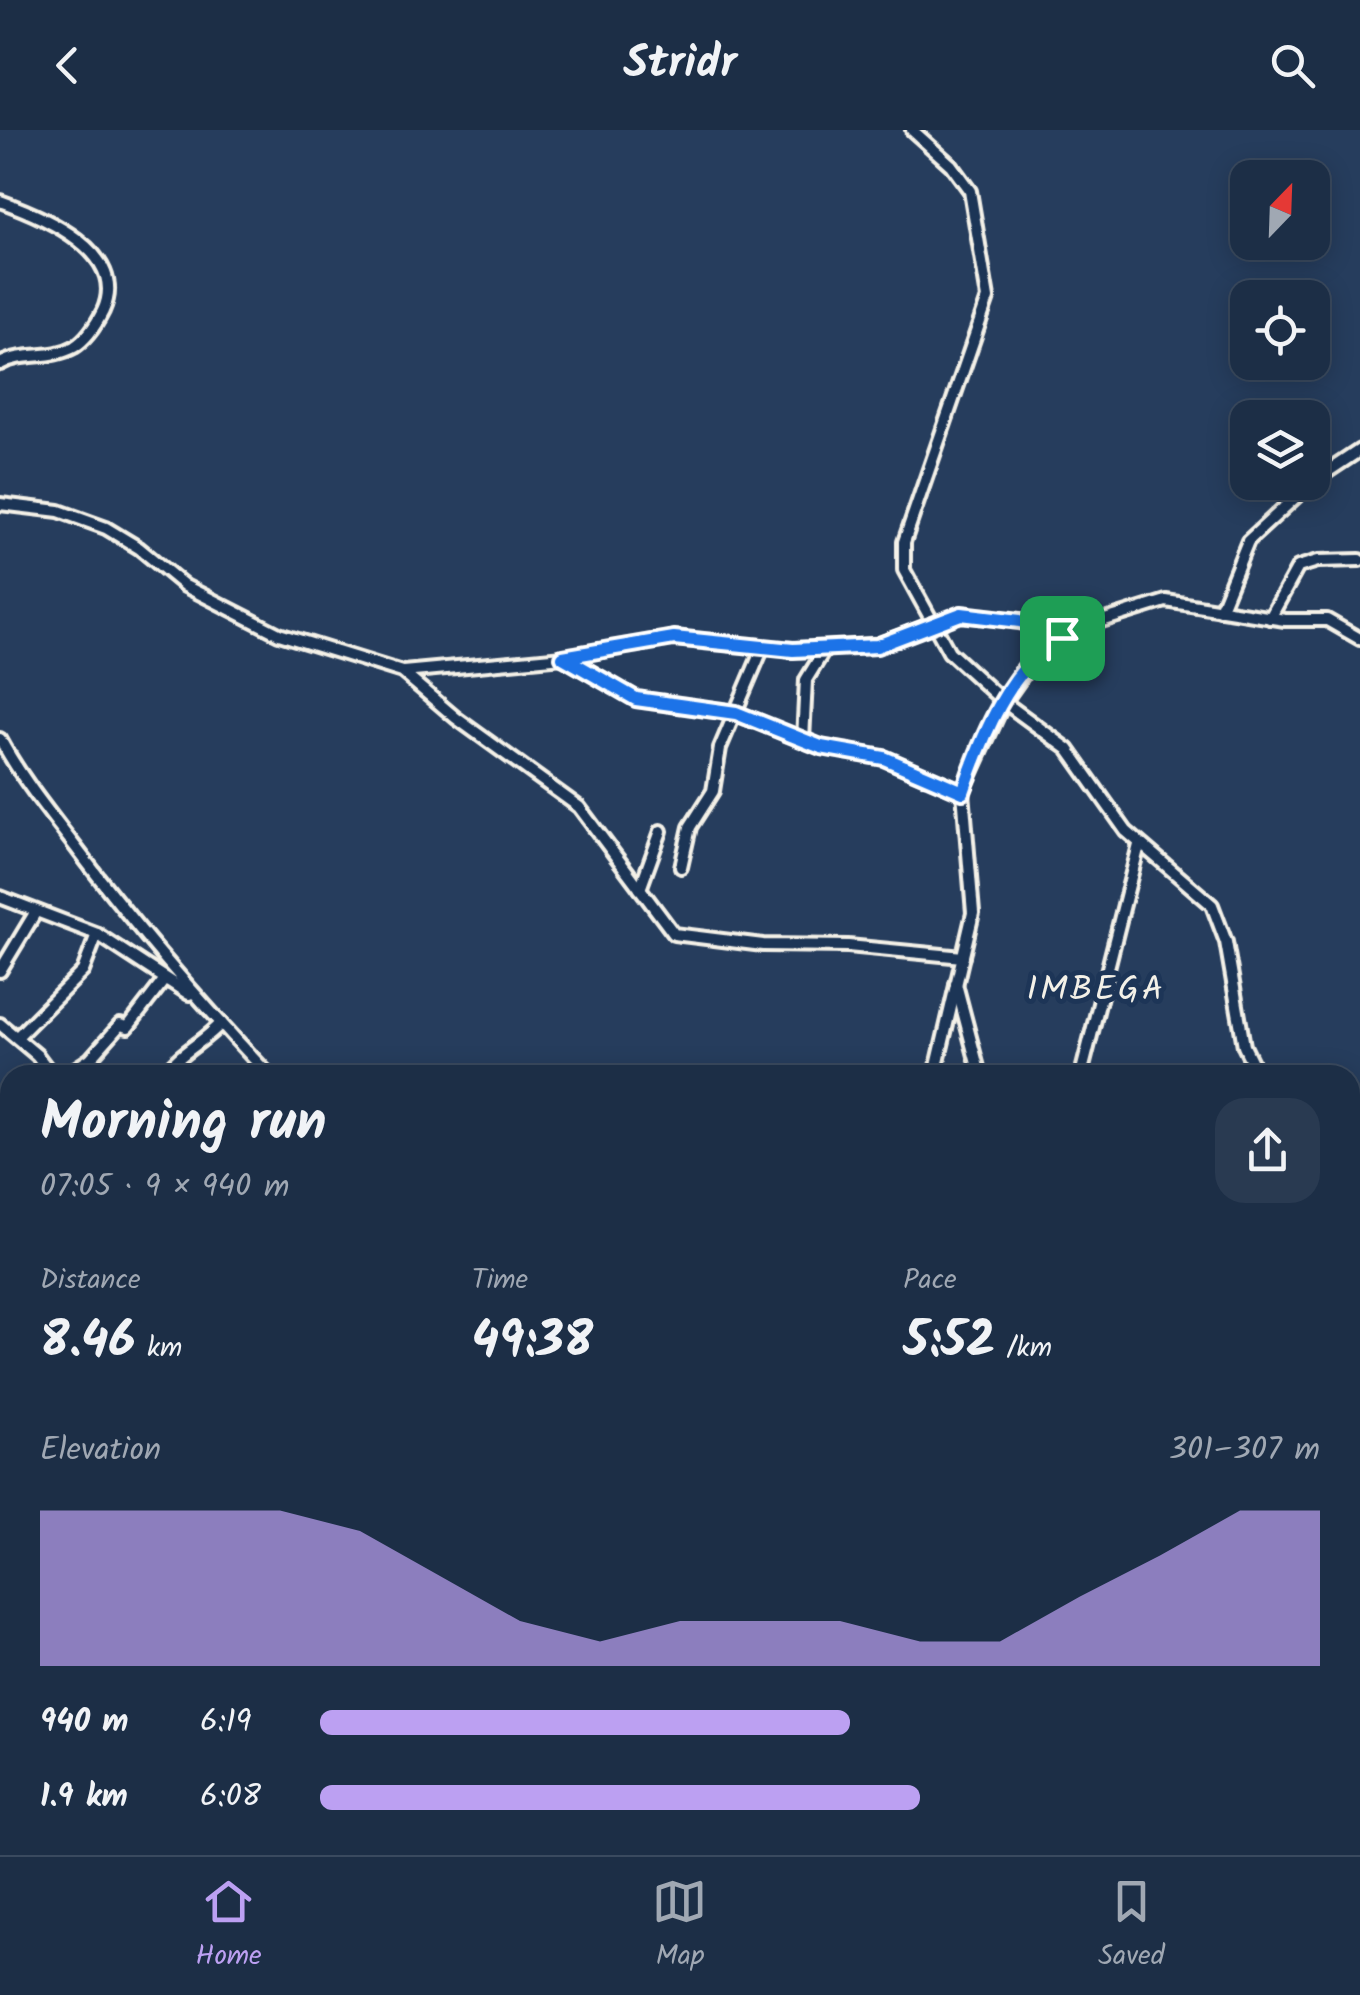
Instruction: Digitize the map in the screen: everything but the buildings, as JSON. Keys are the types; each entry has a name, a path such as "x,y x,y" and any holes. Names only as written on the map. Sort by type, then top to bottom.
{"street":[{"path":"912,130 951,165 970,191 988,298 902,553 908,581 948,652 1004,702 1076,757 1102,800 1139,844 1196,888 1218,916 1244,1046 1253,1065"},
{"path":"0,201 47,220 82,242 99,264 108,293 102,314 78,344 53,354 16,356 0,364"},
{"path":"1330,470 1360,450"},
{"path":"1220,610 1248,540 1292,500"},
{"path":"0,504 59,510 106,528 129,541 185,586 279,634 402,672 563,657 674,638 825,649 889,643 933,621 961,614 1020,621 1062,638"},
{"path":"1270,618 1298,567 1318,561 1360,560"},
{"path":"937,1065 974,894 963,792 1004,702 1032,660 1062,638 1151,604 1174,601 1270,618 1328,620 1360,639"},
{"path":"681,867 690,828 713,791 720,748 763,647"},
{"path":"803,740 806,680 825,649"},
{"path":"563,657 636,699 736,713 803,740 884,758 963,792"},
{"path":"402,672 456,718 575,803 670,930 690,939 848,946 962,957"},
{"path":"0,740 102,883 198,1000 260,1065"},
{"path":"640,890 660,830"},
{"path":"1084,1065 1139,844"},
{"path":"0,897 97,934 198,1000"},
{"path":"0,971 35,913"},
{"path":"17,1037 83,971 97,934"},
{"path":"82,1065 119,1026 127,1027 165,979"},
{"path":"955,981 977,1065"},
{"path":"171,1065 200,1045 221,1023"},
{"path":"0,1024 43,1065"}],"district":[{"name":"IMBEGA","path":"1096,991"}],"route":[{"path":"961,614 1020,621 1062,638 1038,654 1004,702 963,792 884,758 821,747 736,713 636,699 595,679 563,657 674,638 793,650 877,646 899,640 946,616 961,614"}]}
